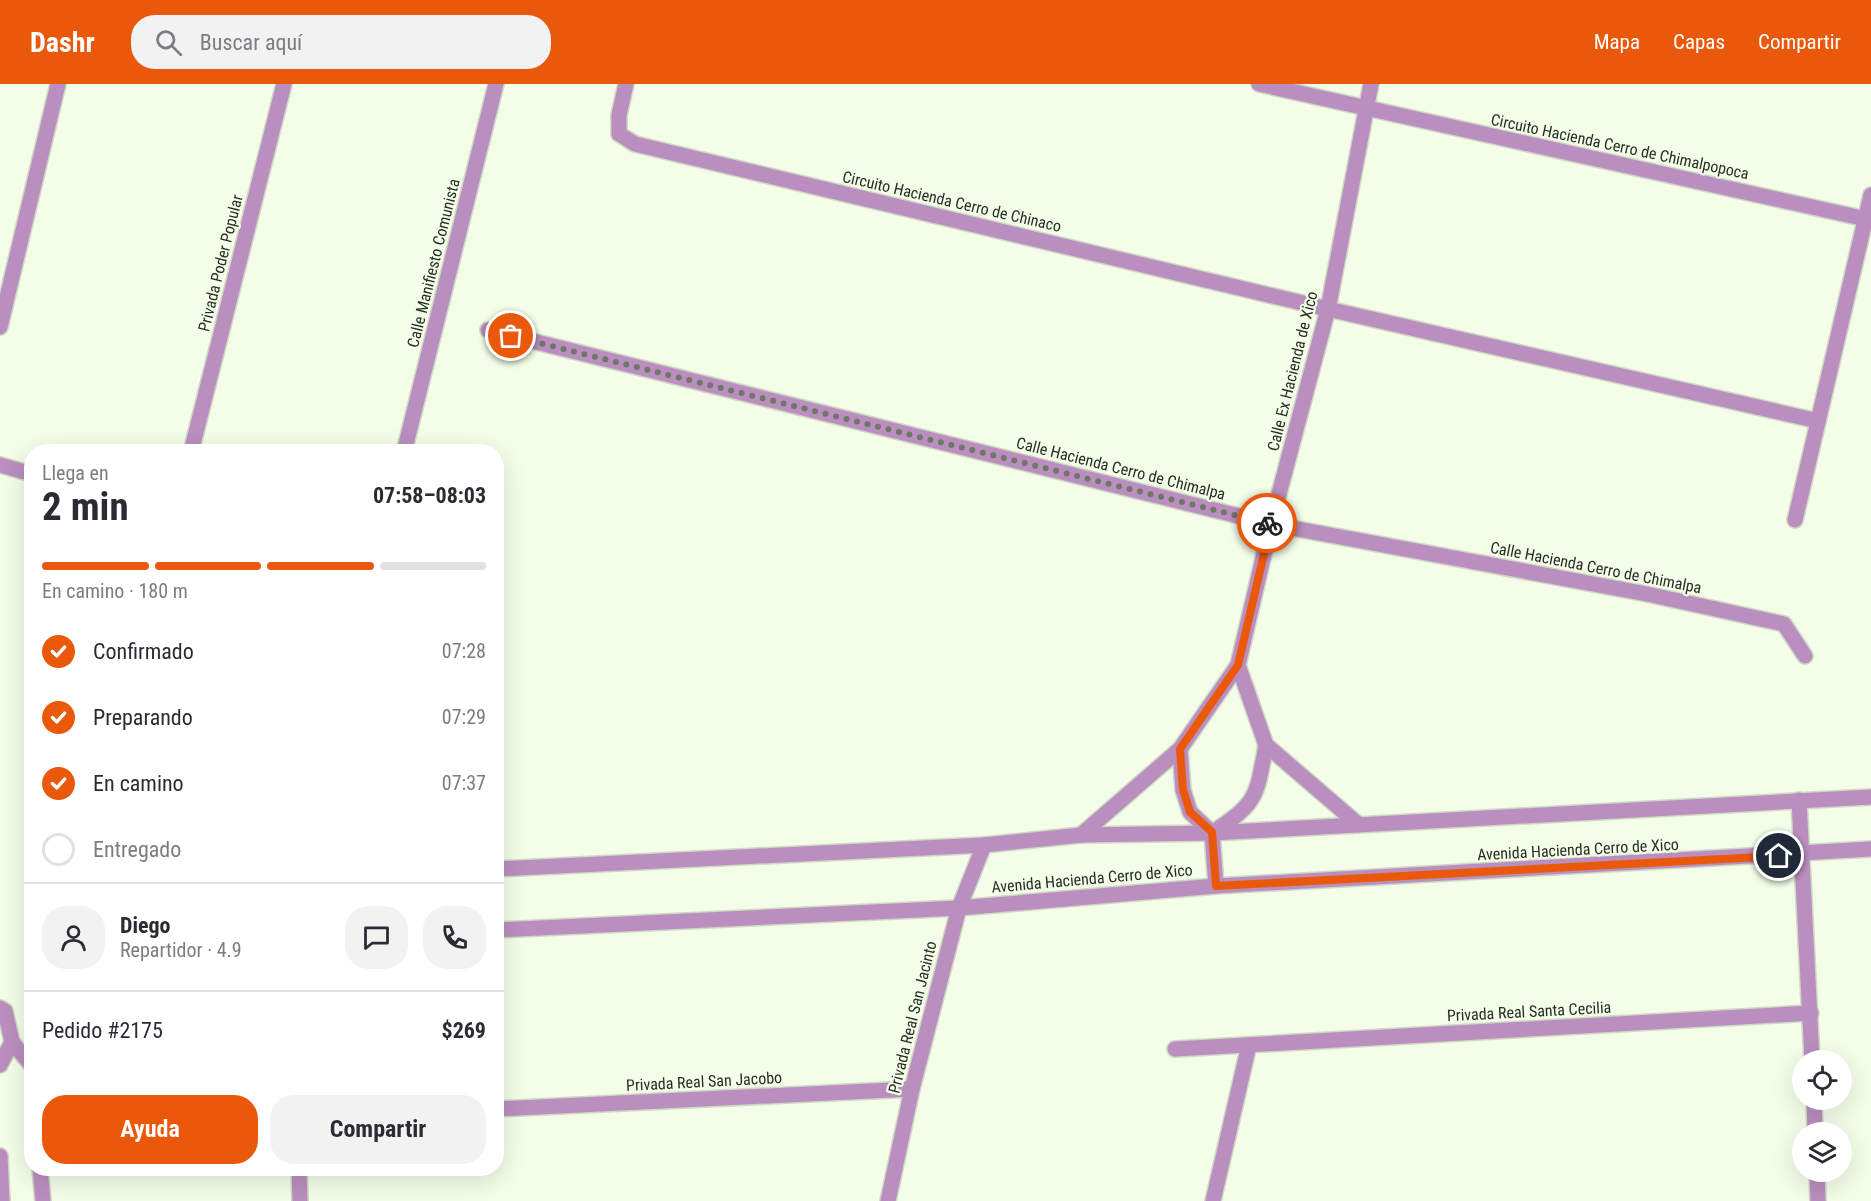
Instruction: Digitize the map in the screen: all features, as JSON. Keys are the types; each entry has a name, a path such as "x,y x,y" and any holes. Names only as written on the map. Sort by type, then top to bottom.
{"street":[{"path":"0,327 58,84"},
{"name":"Privada Poder Popular","path":"193,444 284,84"},
{"name":"Calle Manifiesto Comunista","path":"406,444 496,84"},
{"name":"Circuito Hacienda Cerro de Chinaco","path":"626,84 619,115 619,134 635,144 1328,309"},
{"path":"1259,84 1366,108"},
{"name":"Calle Ex Hacienda de Xico","path":"1081,835 1180,749 1238,665 1271,524 1328,309 1371,84"},
{"name":"Circuito Hacienda Cerro de Chimalpopoca","path":"1366,108 1866,219"},
{"path":"1795,520 1871,195"},
{"path":"1328,309 1818,421"},
{"name":"Calle Hacienda Cerro de Chimalpa","path":"488,330 1271,524 1647,594 1784,624 1804,656"},
{"path":"0,465 24,472"},
{"path":"1212,832 1241,813 1257,794 1266,745 1238,665"},
{"path":"1266,745 1359,825"},
{"path":"1180,749 1183,790 1190,812 1212,832 1216,886"},
{"path":"504,869 984,845 1081,835 1359,825 1871,797"},
{"path":"1799,800 1812,1050"},
{"name":"Privada Real San Jacinto","path":"888,1201 912,1089 958,908 984,845"},
{"name":"Avenida Hacienda Cerro de Xico","path":"504,930 958,908 1216,886 1871,849"},
{"path":"0,1008 5,1011 12,1042 24,1056"},
{"name":"Privada Real Santa Cecilia","path":"1175,1050 1811,1012"},
{"path":"0,1065 12,1042"},
{"path":"1213,1201 1250,1046"},
{"name":"Privada Real San Jacobo","path":"504,1109 912,1089"},
{"path":"0,1156 2,1201"},
{"path":"40,1176 42,1201"},
{"path":"299,1176 300,1201"},
{"path":"1817,1182 1818,1201"}],"way so far":[{"path":"511,336 1267,523"}],"route":[{"path":"1267,523 1271,524 1238,665 1180,749 1183,790 1190,812 1212,832 1216,886 1779,856"}]}
